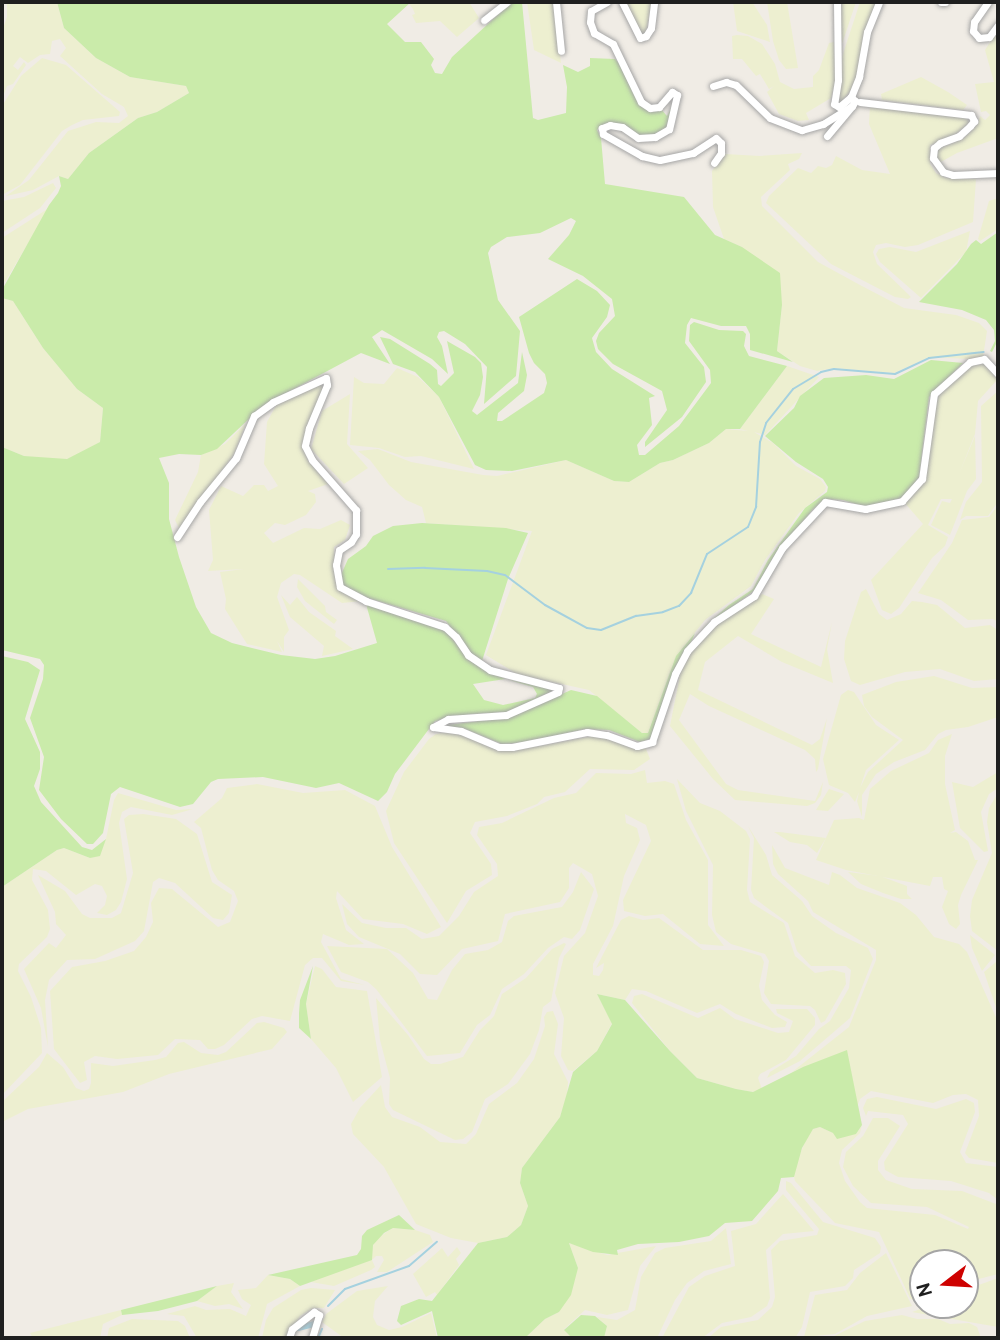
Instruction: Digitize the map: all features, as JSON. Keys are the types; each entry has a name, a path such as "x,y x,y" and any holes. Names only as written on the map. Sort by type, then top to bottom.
{"street":[{"path":"484,20 507,2"},
{"path":"556,2 561,51"},
{"path":"607,2 591,10 590,22 594,33 613,44 641,102 650,108 659,107 672,92 677,95 669,129 655,137 638,138 622,127 611,125 602,128 603,134 642,156 660,160 693,153 716,138 721,143 721,153 714,163"},
{"path":"622,2 640,38 646,36 650,28 654,2"},
{"path":"837,2 838,80 834,104 839,107 851,97 859,77 867,32 879,2"},
{"path":"988,2 974,22 973,31 979,38 989,37 998,25"},
{"path":"713,86 726,82 736,85 770,118 802,130 823,124 852,106"},
{"path":"827,136 852,106 855,101 851,97"},
{"path":"860,102 971,115 974,121 970,127 959,136 933,148 933,158 943,172 953,175 998,173"},
{"path":"177,537 200,502 236,458 254,416 273,402 326,378 327,385 309,428 305,446 307,454 356,509 356,534 351,542 339,550 336,565 340,587 366,601 445,627 456,637 468,655 490,670 559,688 558,692 506,715 448,719 433,727 461,731 499,747 512,747 587,732 607,735 638,746 652,742 675,674 687,651 714,622 754,596 782,548 825,502 865,509 902,501 922,479 934,394 970,362 984,359 998,374"},
{"path":"289,1338 297,1324 314,1312 319,1315 312,1338"}],"green space":[{"path":"7,2 57,2 64,28 96,58 130,77 186,86 189,93 157,112 138,118 89,153 68,179 59,176 33,190 6,196 29,180 68,131 96,122 119,123 128,116 124,107 102,94 60,56 66,48 60,39 52,41 50,54 40,55 28,63 20,57 13,66 18,70 24,62 26,65 13,84 7,86 2,99 2,31 7,17"},
{"path":"57,2 411,2 387,24 405,42 421,42 434,59 431,65 435,73 442,74 452,57 512,2 522,2 533,118 538,120 566,113 567,87 563,65 578,72 590,66 590,58 615,59 621,65 642,107 651,111 660,108 667,116 676,99 666,128 654,135 639,136 623,125 601,126 597,130 601,138 605,184 684,197 715,235 742,247 780,273 782,305 777,351 793,362 750,350 750,334 746,326 721,326 691,318 687,325 685,343 704,367 706,382 682,417 645,447 645,442 667,410 662,391 613,364 598,349 596,341 599,333 615,316 612,299 583,276 548,259 569,235 576,221 571,218 540,233 507,237 491,247 488,253 498,300 520,331 516,376 484,404 487,367 465,344 444,331 439,332 437,337 442,346 448,374 432,359 382,330 372,337 390,364 361,353 290,391 251,417 217,449 201,455 179,454 159,458 169,483 169,519 179,557 196,607 211,633 232,643 281,655 315,659 335,656 377,643 366,604 446,631 470,661 505,679 473,684 484,700 503,705 535,698 537,694 533,687 509,680 553,688 552,691 507,712 471,714 435,721 395,774 387,792 378,801 339,783 316,788 263,777 218,779 211,782 193,804 180,807 120,787 111,794 103,833 93,844 87,844 61,819 39,790 44,757 30,718 43,679 44,665 40,659 2,650 2,447 24,456 67,459 100,442 103,408 77,389 43,348 13,301 2,298 2,290 58,193 61,186 59,176 68,179 89,153 138,118 157,112 189,93 186,86 130,77 96,58 64,28"},
{"path":"469,2 479,18 457,37 440,21 416,23 412,15 415,14 409,4"},
{"path":"527,2 554,2 561,63 534,50"},
{"path":"626,2 652,2 645,35 641,35"},
{"path":"733,2 752,2 767,25 770,42 737,31"},
{"path":"767,2 787,2 798,68 786,69 779,60"},
{"path":"842,2 856,2 842,44 840,27"},
{"path":"860,2 876,2 857,74 851,90 839,104 842,57"},
{"path":"998,30 998,138 957,153 939,163 936,159 938,149 963,139 978,124 980,116 985,120 990,115 986,111 981,112 975,84 994,82 985,50"},
{"path":"732,36 748,36 762,44 775,64 780,82 794,89 813,87 813,76 819,70 829,43 834,42 836,78 831,98 806,113 809,120 798,121 779,114 767,92 774,86 769,89 760,74 756,76 742,59 733,59"},
{"path":"42,58 66,65 120,112 119,116 83,120 62,131 20,185 2,195 2,106 21,76"},
{"path":"921,77 967,105 963,110 882,100 881,94"},
{"path":"870,105 959,117 967,119 969,123 952,137 930,145 930,164 936,173 946,178 976,179 973,222 918,245 905,247 886,243 876,245 873,252 877,264 911,297 908,299 895,297 831,264 766,203 769,196 798,168 811,173 818,166 826,168 832,165 836,156 862,170 890,174 869,124"},
{"path":"802,153 799,159 788,164 790,170 761,197 762,206 818,262 860,285 904,308 956,315 979,323 987,331 983,357 929,357 894,373 834,368 817,371 800,366 777,351 782,305 742,247 724,239 713,207 712,171 725,154 760,156"},
{"path":"53,183 56,188 40,208 2,233 2,201 24,197"},
{"path":"998,198 998,229 980,241 978,239 989,201"},
{"path":"49,208 5,282 2,278 2,238"},
{"path":"970,231 966,252 921,298 880,262 876,254 879,249 890,247 916,252"},
{"path":"998,232 998,340 992,352 994,330 986,320 962,310 919,302 957,264 971,244 976,240 981,244"},
{"path":"577,279 597,291 610,305 607,317 592,338 596,352 612,369 655,396 649,398 652,425 637,445 639,455 645,455 679,426 711,383 710,370 689,341 690,325 694,322 719,330 743,331 746,334 744,346 749,356 787,366 740,429 726,429 709,443 673,460 660,463 629,482 614,481 566,460 512,471 486,470 475,465 439,397 415,372 393,364 380,337 390,339 430,364 437,370 438,384 441,386 454,373 447,341 475,357 481,363 483,377 480,395 472,411 477,415 518,383 522,352 527,375 524,391 498,413 497,421 502,421 544,393 547,383 545,374 529,353 519,317"},
{"path":"2,298 13,301 43,348 77,389 103,408 100,442 83,453 67,459 49,460 24,456 2,447"},
{"path":"931,360 963,363 929,397 919,477 909,491 901,498 866,507 843,500 825,499 813,509 773,558 755,590 702,629 729,605 753,589 768,560 805,508 827,492 828,487 823,479 796,462 765,436 794,408 800,396 824,378 866,375 894,379"},
{"path":"984,364 998,379 978,401 975,434 959,474 975,436 976,479 967,491 950,535 931,525 942,501 950,503 952,499 941,499 928,525 948,537 945,546 932,558 899,608 891,614 882,610 871,580 923,524 904,502 924,483 935,400 960,372 969,366"},
{"path":"787,366 819,377 765,435 754,432 773,443 796,466 820,479 826,487 825,491 799,513 765,560 751,586 705,620 676,656 648,733 642,733 589,690 517,674 486,655 532,531 426,523 422,507 406,500 389,485 370,460 358,451 378,449 411,462 497,476 566,460 614,481 629,482 660,463 673,460 709,443 726,429 748,431 740,429"},
{"path":"397,368 418,377 439,397 474,469 421,456 405,457 379,448 350,445 354,377 364,383 384,384"},
{"path":"319,383 323,388 303,449 308,461 328,484 308,491 315,494 316,502 306,515 285,525 275,523 264,533 273,543 304,528 320,529 341,520 350,525 345,540 334,547 335,581 340,591 362,601 342,603 300,575 294,574 281,583 277,597 289,630 284,637 284,652 277,641 282,652 247,644 225,609 226,599 220,572 244,569 208,571 213,560 209,510 221,486 243,496 254,485 264,485 268,491 278,486 264,464 267,422 278,402"},
{"path":"998,391 998,502 988,516 966,516 960,520 966,502 982,482 981,406"},
{"path":"350,394 347,444 368,468 344,484 311,449 322,411"},
{"path":"246,423 234,454 179,528 175,520 198,472 201,455 225,444"},
{"path":"998,505 998,622 993,619 968,620 941,600 918,593 952,543 962,520 989,517"},
{"path":"422,523 506,528 528,533 508,579 482,661 471,655 446,621 368,598 341,585 341,575 348,559 366,546 373,536 393,526"},
{"path":"298,579 325,606 326,612 337,620 334,624 305,601 297,587"},
{"path":"866,589 879,614 887,620 901,614 912,601 937,605 965,628 990,625 998,630 998,679 974,681 940,669 905,672 860,685 851,681 844,659 845,641 861,592"},
{"path":"762,594 774,599 751,634 821,667 832,622 827,649 833,683 782,662 738,636 705,662 698,690 812,745 820,739 827,718 818,769 816,772 815,759 805,750 709,706 690,694 679,720 726,784 738,790 815,801 823,782 821,795 815,803 807,806 735,800 713,779 670,726 681,670 693,648 713,627"},
{"path":"281,595 290,605 297,597 309,612 336,631 335,636 353,649 322,656 324,646 290,617"},
{"path":"695,633 650,739 640,742 609,730 585,729 527,742 502,744 463,728 440,726 511,717 571,690 597,696 642,733 648,733 676,656"},
{"path":"2,656 28,662 40,670 25,719 40,752 40,769 34,786 41,802 82,847 92,850 106,839 100,856 90,858 64,848 57,850 2,887"},
{"path":"934,676 972,688 998,687 998,717 968,727 946,730 938,734 925,750 894,762 876,774 862,795 862,817 857,801 859,792 855,802 848,793 829,785 823,759 841,695 848,690 854,692 876,725 899,740 866,770 860,788 868,772 903,740 872,717 864,706 862,695 896,682"},
{"path":"453,731 493,748 513,751 599,735 646,749 650,759 634,770 590,769 565,792 544,797 537,804 507,816 475,822 470,833 491,864 492,875 466,891 447,923 394,843 386,811 404,772 429,739 436,734"},
{"path":"952,734 945,756 945,784 955,830 950,833 956,832 968,841 975,860 978,860 961,895 958,905 960,924 956,929 949,924 942,907 948,891 944,889 942,877 933,877 930,886 846,870 816,860 834,820 864,820 870,789 891,771 929,753 938,740"},
{"path":"645,770 647,783 665,781 674,784 686,820 708,860 708,925 724,946 700,944 663,914 645,916 624,911 623,900 651,841 646,825 625,814 626,823 637,828 640,840 624,876 613,926 593,964 593,975 599,976 603,970 604,963 596,968 621,920 629,916 643,920 659,918 703,950 741,950 761,956 764,962 759,986 762,1000 775,1015 787,1022 785,1027 772,1028 736,1014 720,1004 697,1013 646,991 632,989 625,1000 597,994 612,1023 597,1051 573,1071 568,1070 561,1056 564,1018 555,993 564,956 585,933 598,896 592,874 573,863 569,868 569,888 560,902 505,914 498,941 462,949 437,975 420,974 400,954 359,937 347,924 342,904 362,923 386,928 406,928 422,939 439,936 459,916 474,892 498,876 497,864 477,835 479,827 502,823 554,798 576,793 596,773 631,774"},
{"path":"998,772 998,788 989,794 981,812 988,851 984,852 960,828 952,782 973,787"},
{"path":"677,779 700,803 720,811 746,831 750,839 747,890 750,902 784,923 795,956 815,973 833,970 845,973 846,984 825,1021 821,1023 810,1006 771,1004 764,993 769,961 765,954 731,944 716,932 712,915 713,865 686,811"},
{"path":"257,784 303,793 345,790 375,806 392,847 441,927 427,934 403,924 363,919 337,891 336,898 346,930 364,944 349,945 323,934 321,942 341,979 365,985 341,981 322,958 313,958 305,965 290,1021 262,1016 252,1019 224,1045 215,1049 208,1049 200,1040 175,1039 158,1055 117,1059 95,1056 84,1062 87,1080 80,1083 54,1049 50,991 72,967 105,961 134,951 146,937 153,922 151,903 159,888 172,889 218,927 230,922 238,901 234,891 218,880 212,870 201,828 194,822 222,798 227,788"},
{"path":"829,789 844,794 828,811 816,810"},
{"path":"118,793 176,810 193,809 172,815 131,807 122,812 119,823 127,879 121,902 116,910 107,915 97,913 105,905 107,896 102,886 95,884 76,895 46,871 33,869 32,880 48,910 50,929 47,937 19,964 18,971 31,997 41,1028 42,1053 2,1095 2,887 57,850 64,848 90,858 106,839 114,800"},
{"path":"998,793 998,951 972,931 970,916 972,900 992,853 987,822 989,808"},
{"path":"143,814 176,819 197,834 212,882 232,895 229,913 223,920 213,918 175,883 159,878 153,882 144,931 135,941 95,959 67,960 49,980 45,1000 48,1047 41,1008 24,969 49,943 56,948 66,935 56,924 55,912 38,875 65,891 82,914 90,918 112,918 121,913 133,873 124,819 129,815"},
{"path":"748,826 766,855 772,875 802,901 812,916 836,933 868,948 873,959 850,1018 800,1061 767,1078 770,1072 796,1056 819,1029 830,1021 849,988 851,970 846,966 811,966 797,951 788,923 754,898 751,890 754,838"},
{"path":"774,832 826,838 817,853 807,845 790,842"},
{"path":"772,845 785,868 829,885 832,872 840,875 857,888 900,903 916,915 934,937 959,944 967,952 998,1022 998,1163 969,1158 965,1153 979,1116 978,1100 966,1094 953,1095 933,1103 871,1091 860,1099 857,1107 850,1066 803,1067 792,1072 849,1027 876,960 876,950 813,912 808,901 778,874 773,864"},
{"path":"581,872 594,889 580,930 572,939 564,937 548,948 524,974 502,989 490,1015 477,1025 460,1053 427,1056 376,989 368,982 341,972 327,946 387,949 413,973 428,999 437,1000 452,970 465,954 488,950 502,942 508,921 514,916 562,907 573,892"},
{"path":"848,872 880,876 907,886 907,894 912,899 901,899 861,884"},
{"path":"970,935 995,955 982,971 972,948"},
{"path":"566,944 559,958 551,1001 543,1007 539,1030 530,1054 508,1084 485,1099 472,1132 463,1139 455,1140 393,1110 389,1104 390,1078 380,1040 376,998 408,1035 424,1059 431,1064 440,1064 463,1057 480,1030 494,1016 502,994 526,978 552,949"},
{"path":"996,962 998,974 998,1013 984,972"},
{"path":"313,966 306,1004 311,1039 299,1028 299,1013 300,1000"},
{"path":"315,966 322,969 336,987 367,991 382,1077 353,1102 336,1068 311,1039 306,1004"},
{"path":"597,994 625,1000 697,1078 736,1089 753,1092 803,1067 847,1050 862,1125 856,1134 837,1139 833,1133 820,1127 813,1129 802,1148 794,1177 781,1178 778,1191 752,1221 725,1223 709,1236 679,1242 638,1244 617,1250 618,1255 593,1252 569,1243 578,1268 571,1295 559,1312 545,1319 525,1338 438,1338 432,1311 401,1325 397,1321 401,1306 419,1299 432,1301 478,1243 507,1237 521,1225 528,1206 520,1183 522,1168 560,1117 573,1072 597,1051 612,1024"},
{"path":"642,994 698,1018 720,1008 735,1019 778,1033 789,1032 793,1021 777,1013 776,1009 807,1009 815,1018 815,1025 786,1060 760,1074 758,1078 762,1089 753,1092 736,1089 697,1078 670,1051 632,1003 634,996"},
{"path":"553,1011 558,1024 554,1054 568,1082 567,1095 560,1117 522,1168 520,1183 528,1206 521,1225 507,1237 478,1243 451,1238 416,1224 384,1167 353,1134 351,1124 360,1108 381,1085 385,1107 392,1117 420,1127 440,1142 466,1144 476,1134 489,1104 517,1083 534,1059 545,1026 544,1017 547,1012"},
{"path":"264,1022 284,1028 287,1032 272,1049 169,1074 123,1092 28,1109 2,1122 2,1102 39,1067 47,1053 63,1067 76,1088 84,1091 89,1089 91,1083 91,1063 113,1066 155,1060 166,1057 178,1043 184,1042 201,1053 218,1055 226,1052 257,1023"},
{"path":"877,1097 936,1109 966,1099 974,1103 975,1112 960,1152 966,1163 998,1167 998,1200 989,1193 951,1181 898,1177 885,1170 884,1162 908,1124 903,1115 868,1111 866,1116 863,1108 867,1099"},
{"path":"873,1118 888,1118 900,1126 878,1161 878,1170 886,1180 912,1189 962,1191 996,1204 998,1274 979,1279 979,1249 909,1249 909,1296 879,1232 835,1223 795,1181 793,1172 808,1134 813,1129 820,1127 833,1133 856,1134 862,1125 860,1133 842,1150 839,1163 845,1181 860,1202 867,1208 935,1215 968,1229 969,1227 927,1207 871,1203 853,1186 843,1167 846,1152 863,1136"},
{"path":"786,1181 791,1183 823,1222 875,1238 881,1247 880,1253 854,1270 853,1278 845,1286 810,1292 802,1327 795,1338 708,1338 721,1327 758,1320 772,1307 775,1297 771,1250 780,1241 817,1235 819,1229 786,1190"},
{"path":"783,1194 814,1231 783,1234 766,1250 770,1298 767,1306 751,1317 722,1323 702,1338 662,1338 689,1287 705,1276 735,1266 731,1231 756,1224"},
{"path":"399,1215 415,1230 393,1228 384,1233 373,1245 372,1260 300,1286 290,1279 268,1275 357,1255 361,1249 362,1236 367,1230"},
{"path":"393,1228 415,1230 430,1235 433,1242 387,1272 377,1272 384,1260 382,1256 376,1256 372,1260 375,1267 371,1270 334,1286 311,1282 354,1264 364,1263 376,1239"},
{"path":"726,1228 731,1264 704,1271 687,1283 675,1300 657,1338 604,1338 607,1326 597,1317 617,1320 635,1310 641,1277 655,1253 665,1248 711,1241"},
{"path":"569,1243 607,1255 656,1246 640,1266 628,1310 607,1315 585,1310 564,1329 572,1338 525,1338 545,1319 559,1312 578,1268"},
{"path":"457,1247 461,1253 456,1259 459,1265 437,1295 435,1292 426,1297 413,1274 442,1248 448,1257"},
{"path":"886,1253 909,1300 909,1307 867,1316 835,1334 804,1337 815,1295 847,1290 860,1273"},
{"path":"268,1275 290,1279 300,1286 267,1304 258,1338 197,1338 184,1316 167,1314 195,1306 206,1310 230,1309 246,1316 251,1305 242,1299 238,1290 256,1288"},
{"path":"998,1278 998,1327 952,1319 979,1319 979,1285"},
{"path":"234,1283 231,1292 243,1309 229,1304 215,1306 197,1301 217,1286"},
{"path":"217,1286 197,1301 158,1311 122,1315 121,1310"},
{"path":"388,1286 375,1301 373,1317 377,1325 389,1330 431,1313 437,1338 344,1338 322,1322 326,1314 357,1291"},
{"path":"301,1290 335,1290 324,1308 313,1308 300,1316 287,1338 262,1338 266,1320 273,1308"},
{"path":"121,1310 122,1315 103,1324 100,1338 33,1338 30,1333"},
{"path":"581,1315 595,1316 607,1326 604,1338 572,1338 564,1330"},
{"path":"902,1315 909,1319 938,1319 950,1324 969,1323 977,1327 981,1338 830,1338 865,1321"},
{"path":"132,1319 178,1321 185,1326 190,1338 107,1338 109,1328"}],"waterway":[{"path":"388,569 487,571 505,575 545,605 587,628 601,630 636,616 663,612 679,606 691,593 707,554 748,527 756,507 760,442 766,423 793,389 821,372 834,369 895,374 929,358 984,352"},
{"path":"328,1306 345,1289 409,1266 437,1242"},
{"path":"298,1328 314,1324"},
{"path":"318,1338 322,1329"}]}
